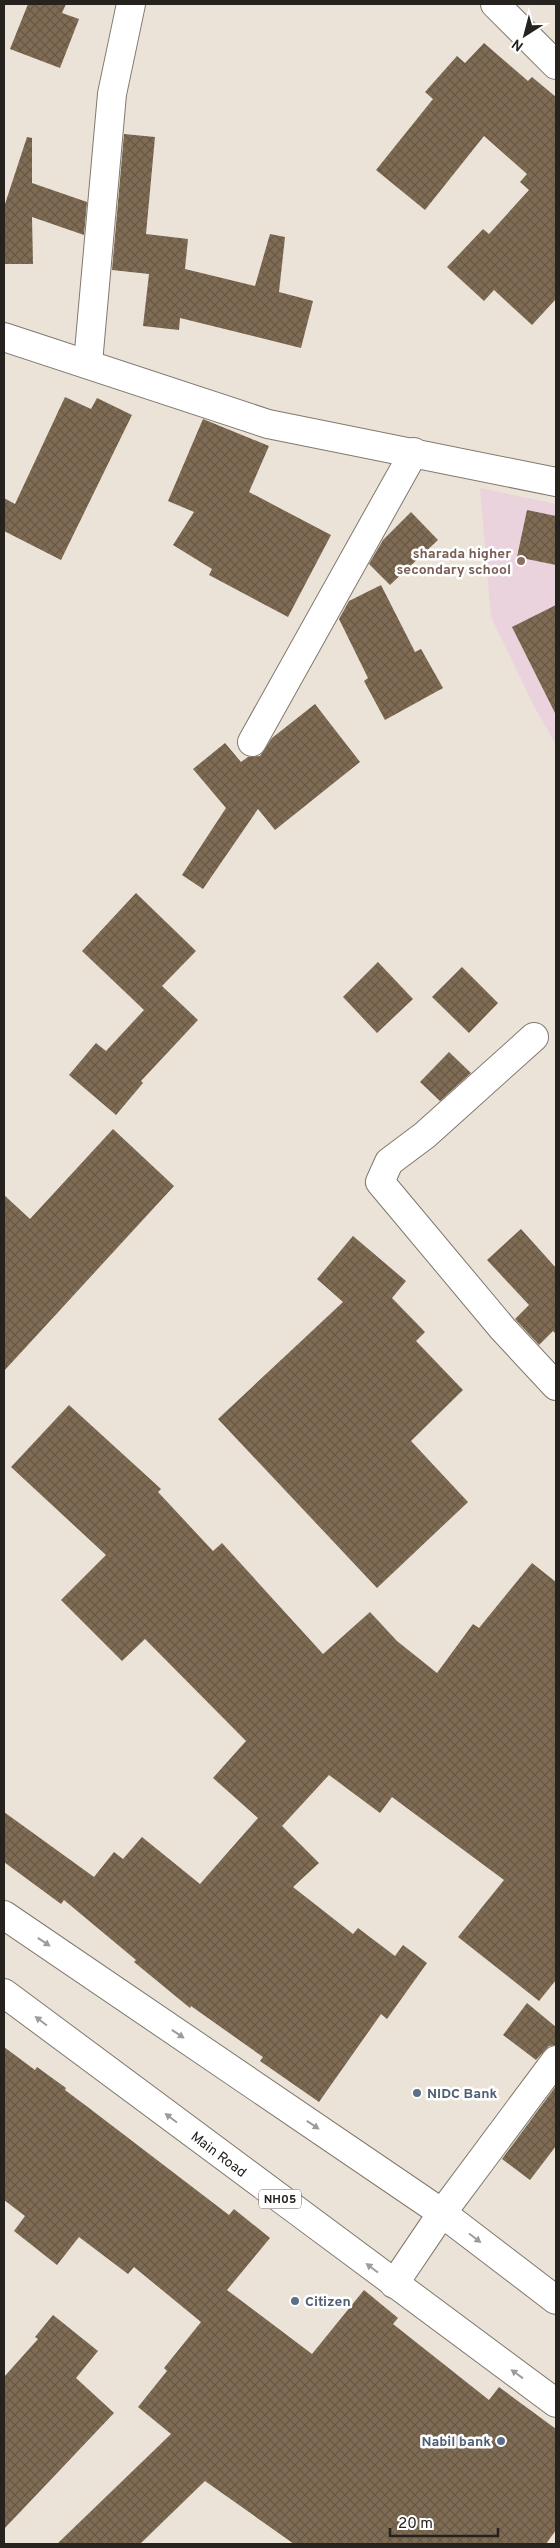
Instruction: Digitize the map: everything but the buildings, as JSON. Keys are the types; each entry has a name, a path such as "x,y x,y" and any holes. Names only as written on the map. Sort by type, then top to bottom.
{"street":[{"path":"88,363 112,94 131,4"},
{"path":"495,4 556,65"},
{"path":"4,337 88,363 268,424 556,482"},
{"path":"252,742 414,452"},
{"path":"534,1037 425,1135 389,1162 380,1182 503,1329 556,1386"},
{"path":"4,1915 442,2213 556,2300"},
{"name":"Main Road","path":"4,1993 556,2403"},
{"path":"394,2284 442,2213 556,2060"}],"shaded area":[{"name":"sharada higher secondary school","path":"480,488 556,504 556,745 534,706 491,617"}],"place":[{"name":"sharada higher secondary school","path":"521,561"},
{"name":"NIDC Bank","path":"417,2093"},
{"name":"Citizen","path":"295,2301"},
{"name":"Nabil bank","path":"501,2441"}]}
